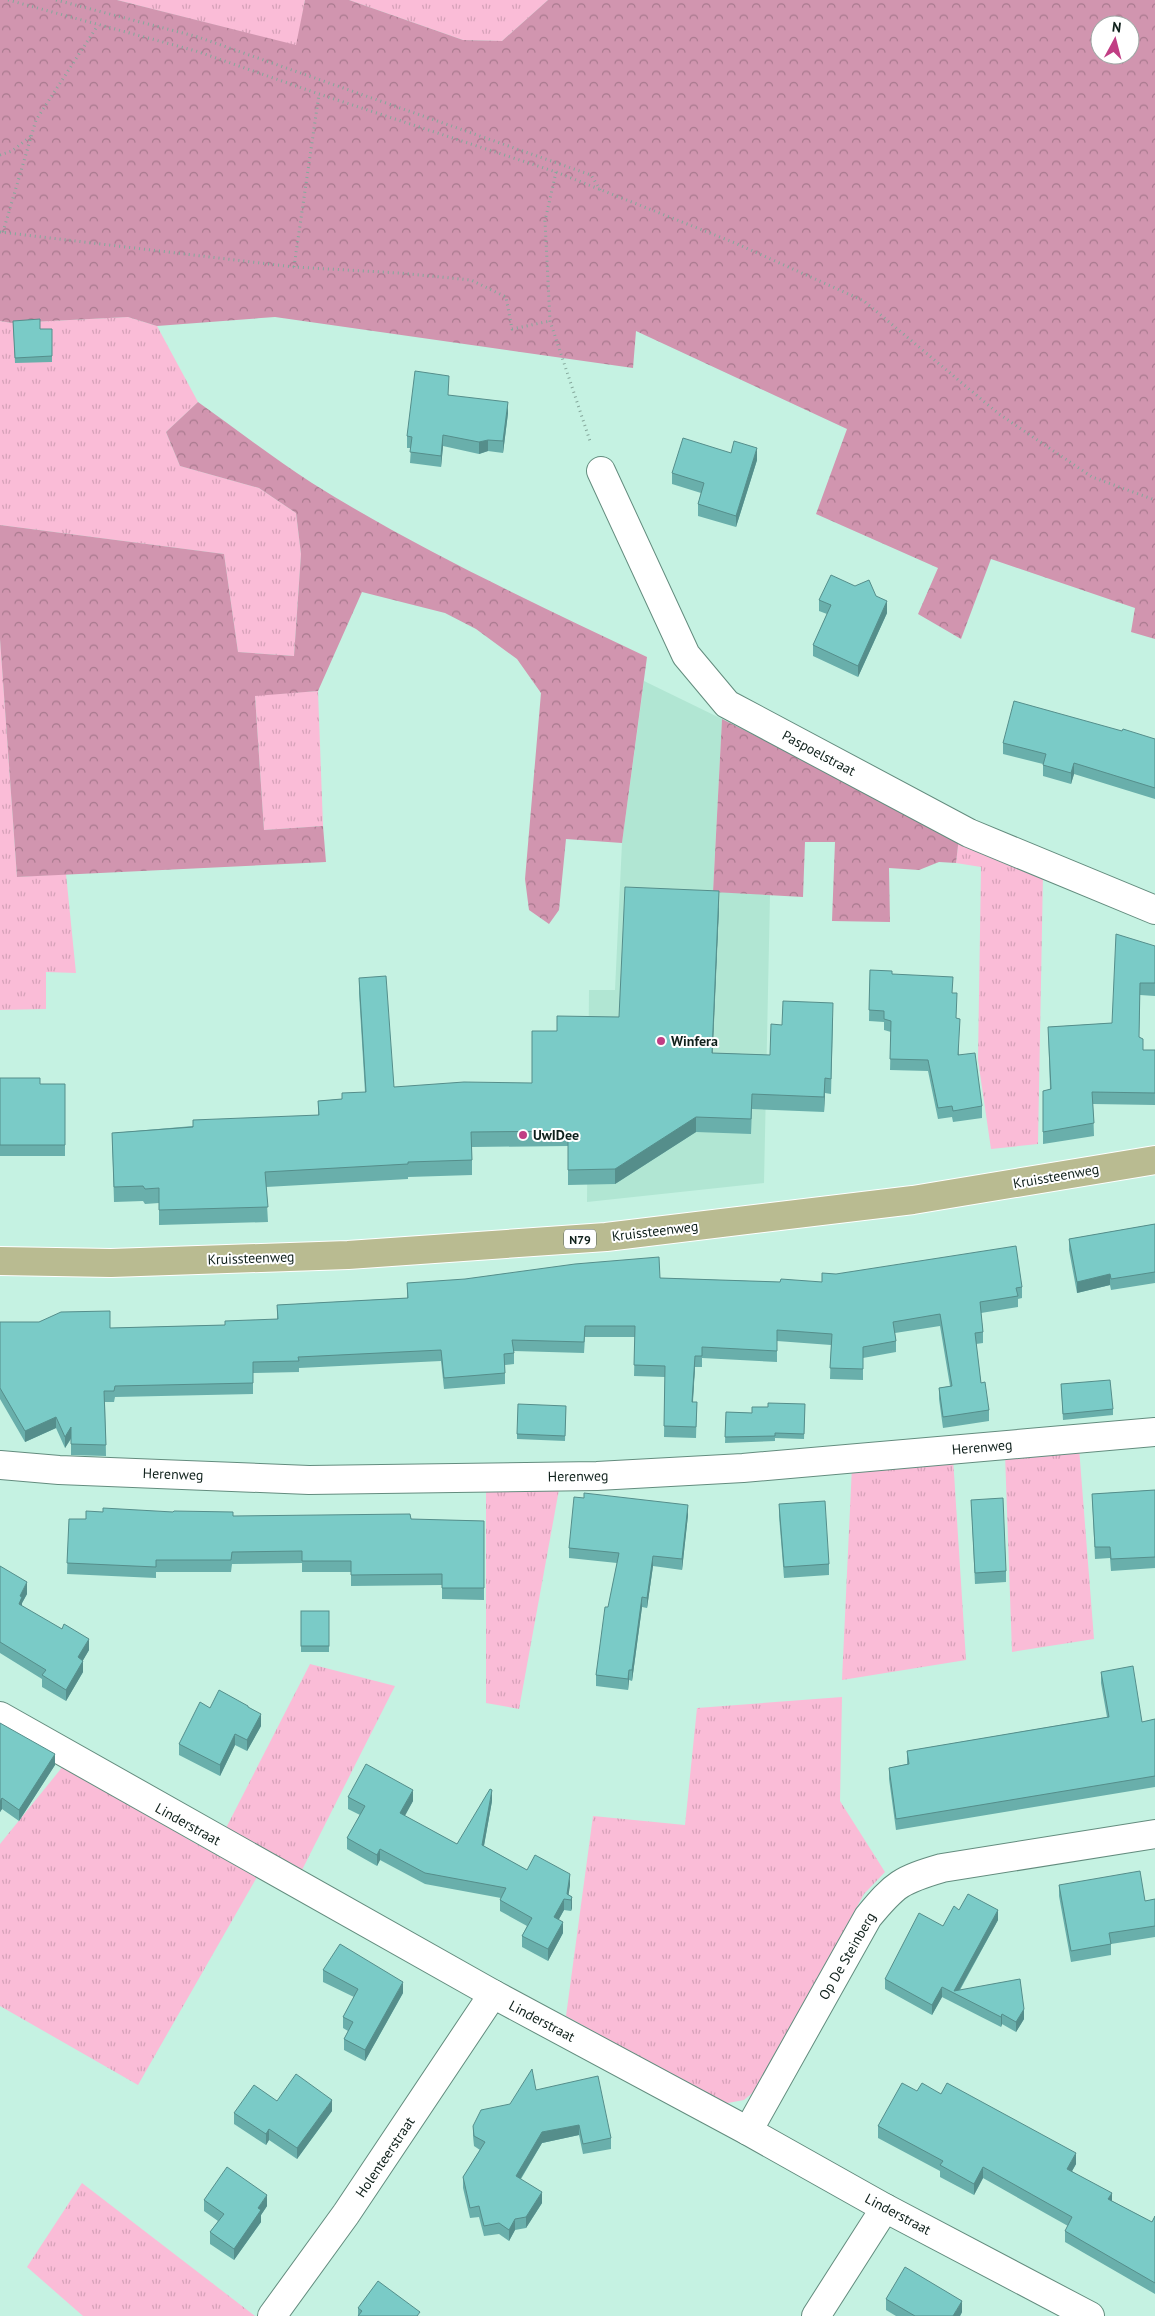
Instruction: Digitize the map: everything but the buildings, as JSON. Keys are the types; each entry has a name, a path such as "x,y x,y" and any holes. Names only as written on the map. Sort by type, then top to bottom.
{"main road":[{"name":"Kruissteenweg","path":"0,1261 111,1263 348,1255 606,1237 913,1200 1155,1160"}],"street":[{"name":"Paspoelstraat","path":"601,471 686,655 728,704 969,832 1155,910"},
{"name":"Herenweg","path":"0,1465 59,1470 309,1480 597,1476 752,1467 1155,1432"},
{"name":"Linderstraat","path":"0,1716 493,1994 748,2131 885,2208 1090,2316"},
{"name":"Op De Steinberg","path":"748,2131 868,1917 888,1892 908,1878 942,1868 1155,1834"},
{"name":"Holenteerstraat","path":"272,2316 346,2214 493,1994"},
{"path":"816,2316 885,2208"}],"path":[{"path":"8,0 196,51 319,94 556,172 735,243 864,301 999,414 1092,478 1155,500"},
{"path":"56,0 198,37 591,175 601,191"},
{"path":"98,25 36,120 1,232 294,267 399,272 471,280 506,297 512,329 550,322"},
{"path":"294,267 319,94"},
{"path":"0,155 12,151 32,134"},
{"path":"556,172 545,221 550,322 601,471"}],"shaded area":[{"path":"644,681 722,719 713,891 770,895 764,1183 587,1202 589,990 615,990 622,843"}],"green space":[{"path":"0,0 117,0 296,45 305,0 349,0 463,40 502,41 548,0 1155,0 1155,639 1131,632 1135,608 991,559 961,639 918,614 938,568 816,514 847,429 636,331 633,368 275,317 157,326 128,317 12,323 0,321"},
{"path":"117,0 305,0 297,46"},
{"path":"349,0 548,0 502,41 463,40"},
{"path":"128,317 157,326 198,402 166,432 180,466 259,488 296,513 301,554 294,656 238,652 224,554 0,525 0,321 12,323"},
{"path":"198,402 312,483 394,531 477,575 647,657 622,843 566,839 559,910 549,924 529,910 525,879 541,693 517,659 476,629 445,613 362,592 318,691 255,696 264,830 323,826 326,862 17,877 0,639 0,525 224,554 238,652 294,656 301,554 296,513 259,488 180,466 166,432"},
{"path":"0,639 17,877 66,874 76,973 46,972 46,1009 0,1010"},
{"path":"318,691 323,826 264,830 255,695"},
{"path":"722,719 959,837 956,863 939,862 919,870 889,868 890,922 832,921 835,842 805,842 803,897 713,892"},
{"path":"959,837 1043,874 1038,1144 991,1149 978,1060 981,867 956,863"},
{"path":"1079,1448 1094,1639 1012,1652 1005,1454"},
{"path":"953,1458 966,1660 842,1680 852,1466"},
{"path":"560,1484 519,1709 486,1703 486,1485"},
{"path":"310,1664 395,1686 301,1872 225,1830"},
{"path":"842,1697 840,1801 885,1872 864,1894 757,2089 744,2100 722,2104 566,2016 593,1816 685,1825 697,1708"},
{"path":"68,1760 178,1826 184,1837 257,1877 138,2085 0,2006 0,1844"},
{"path":"82,2183 255,2316 83,2316 27,2267"}],"place":[{"name":"Winfera","path":"661,1041"},
{"name":"UwIDee","path":"523,1135"}]}
